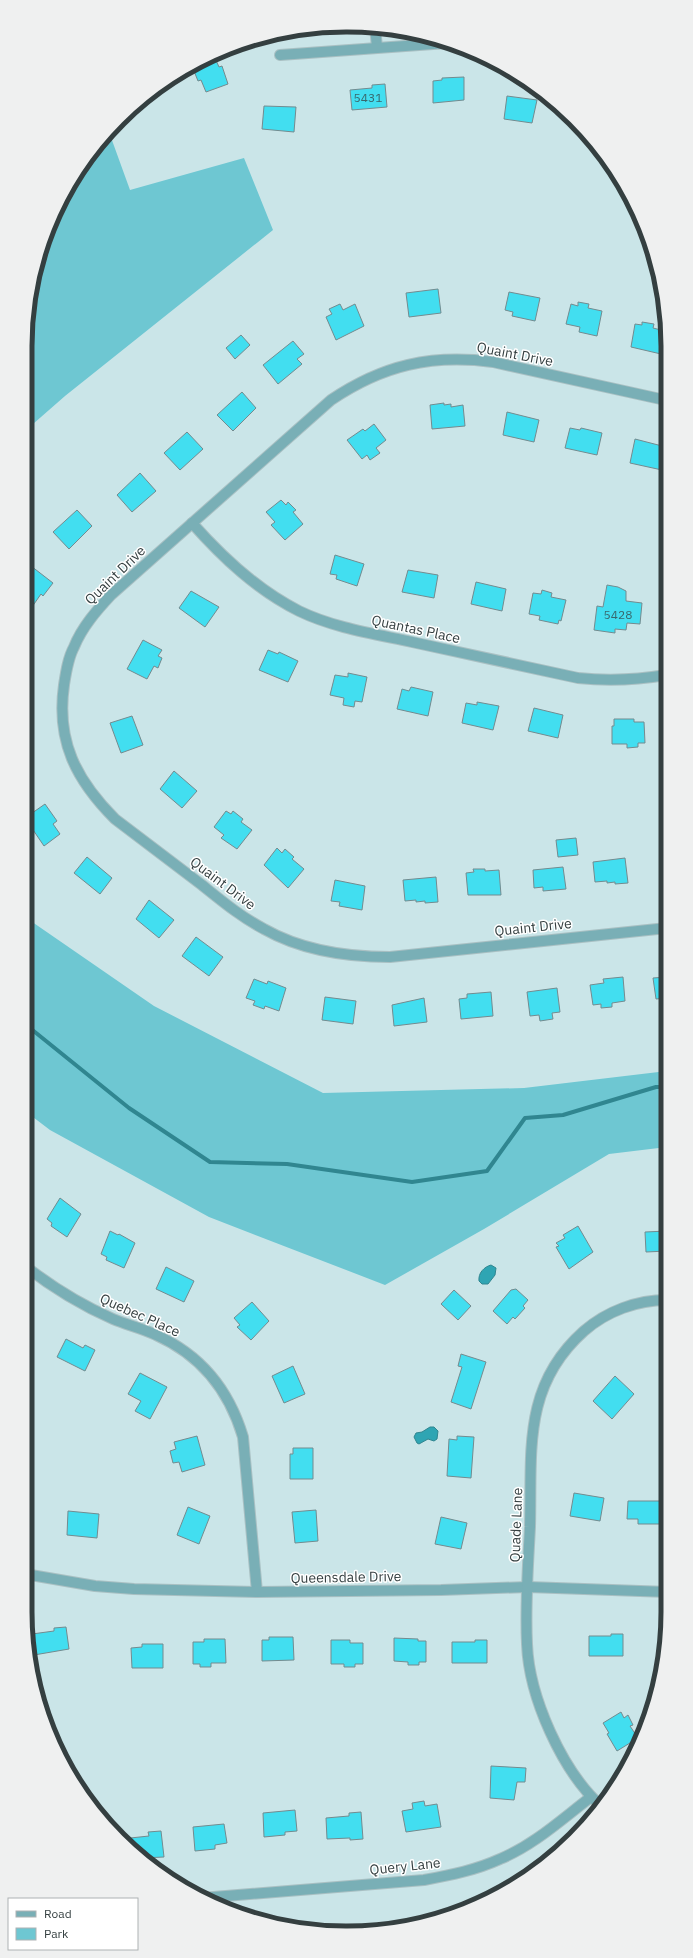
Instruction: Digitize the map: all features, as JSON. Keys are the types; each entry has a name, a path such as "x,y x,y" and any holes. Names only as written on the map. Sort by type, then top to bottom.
{"street":[{"path":"376,34 378,47"},
{"path":"280,55 431,44"},
{"name":"Quaint Drive","path":"661,399 486,361 445,359 419,362 393,368 353,386 331,400 111,595 93,615 73,647 66,671 63,696 65,742 73,764 84,784 98,802 115,819 242,916 271,932 315,949 371,957 390,957 661,929"},
{"name":"Quantas Place","path":"192,523 231,564 258,586 300,611 329,622 367,633 578,678 608,681 639,680 661,677"},
{"name":"Quebec Place","path":"32,1271 65,1294 89,1307 156,1334 177,1346 196,1360 213,1377 228,1398 237,1417 243,1437 257,1592"},
{"name":"Quade Lane","path":"597,1802 591,1797 567,1764 540,1710 527,1646 535,1415 540,1395 548,1375 570,1344 589,1326 624,1307 650,1300 661,1300"},
{"name":"Queensdale Drive","path":"32,1575 95,1586 134,1590 257,1592 441,1590 528,1587 661,1592"},
{"name":"Query Lane","path":"214,1897 424,1880 456,1874 502,1858 534,1840 591,1797"}],"green space":[{"path":"111,138 130,190 244,158 273,230 65,396 32,425 32,346 38,285 49,245 64,207 74,189 97,155"},
{"path":"32,922 154,1006 323,1093 524,1088 661,1072 661,1148 609,1154 484,1229 385,1285 209,1217 50,1130 32,1116"}],"shaded area":[{"path":"491,1265 496,1268 495,1275 488,1284 482,1284 479,1281 481,1273 486,1267"},
{"path":"430,1427 434,1427 438,1431 437,1439 434,1441 428,1439 419,1444 417,1443 414,1437 416,1433 422,1432"}],"building":[{"path":"216,60 219,67 222,66 228,84 206,92 201,80 198,81 194,71"},
{"path":"464,77 464,100 433,103 433,81 442,80 442,78"},
{"path":"385,84 387,107 352,110 350,90 372,88 372,85"},
{"path":"507,96 537,100 532,123 504,119"},
{"path":"264,106 296,107 294,132 262,129"},
{"path":"438,289 441,313 409,317 406,293"},
{"path":"509,292 540,298 535,321 512,316 513,312 505,310"},
{"path":"578,302 589,304 588,308 602,311 597,336 579,332 580,327 566,324 571,304 578,306"},
{"path":"340,304 343,310 355,304 364,326 336,340 326,317 332,314 329,309"},
{"path":"642,322 654,324 653,328 660,330 661,354 631,347 635,324 642,325"},
{"path":"241,335 250,345 235,359 226,348"},
{"path":"293,341 304,354 297,359 302,364 278,384 263,365"},
{"path":"242,392 256,408 233,431 217,415"},
{"path":"444,403 444,405 451,404 451,407 463,405 465,426 432,429 430,405"},
{"path":"507,412 539,420 534,442 503,435"},
{"path":"374,424 386,440 376,448 380,453 370,460 367,455 362,459 347,440 363,429 365,431"},
{"path":"570,428 580,430 581,428 602,433 597,455 565,448"},
{"path":"187,432 203,449 180,470 164,453"},
{"path":"635,439 661,446 661,470 630,463"},
{"path":"140,473 156,491 132,512 117,495"},
{"path":"281,500 286,505 288,502 296,510 293,512 303,524 285,540 271,525 275,522 266,512"},
{"path":"77,510 92,526 69,549 53,532"},
{"path":"335,555 364,564 357,586 336,579 337,575 330,574"},
{"path":"32,567 53,583 43,596 41,594 32,607"},
{"path":"408,570 438,575 434,598 402,592"},
{"path":"476,582 506,589 502,611 471,604"},
{"path":"607,585 618,587 626,591 626,601 642,603 640,624 627,623 626,630 615,629 615,633 594,630 597,606 603,607"},
{"path":"542,590 552,593 551,597 566,600 561,621 559,620 558,624 539,620 540,616 529,614 533,593 541,594"},
{"path":"191,591 219,607 205,627 179,608"},
{"path":"143,640 162,650 158,656 162,658 158,668 154,666 147,679 127,669"},
{"path":"268,650 278,654 279,652 298,661 288,682 259,670"},
{"path":"348,673 367,677 362,702 355,701 354,707 343,705 344,698 330,695 335,675 348,677"},
{"path":"411,687 433,692 428,716 397,709 402,689 409,691"},
{"path":"477,702 499,706 493,730 462,723 466,703 477,705"},
{"path":"534,708 563,715 558,738 528,731"},
{"path":"132,716 143,745 121,753 110,723"},
{"path":"614,719 634,719 634,722 644,722 645,743 638,743 638,747 627,748 627,744 612,744 612,726 614,726"},
{"path":"174,771 197,791 182,808 160,789"},
{"path":"45,804 57,821 53,824 60,834 44,846 32,828 32,813"},
{"path":"226,811 231,814 233,811 243,819 241,822 252,830 237,849 221,838 224,835 214,827"},
{"path":"576,838 578,855 558,857 556,840"},
{"path":"277,848 282,853 285,849 294,857 292,859 304,869 288,888 264,865"},
{"path":"87,857 112,878 100,894 74,873"},
{"path":"625,858 628,883 615,884 615,882 607,883 607,881 595,882 593,862"},
{"path":"563,867 566,889 543,891 543,887 534,888 533,870"},
{"path":"473,869 485,869 485,871 499,870 501,895 468,895 466,873 474,872"},
{"path":"436,877 438,902 425,903 425,901 416,902 416,900 405,901 403,880"},
{"path":"335,880 365,886 362,910 339,906 340,902 331,901"},
{"path":"149,900 174,920 159,938 136,919"},
{"path":"196,937 223,957 209,976 182,956"},
{"path":"623,977 625,1001 612,1003 612,1007 601,1008 601,1004 593,1005 590,985 604,983 603,979"},
{"path":"661,977 661,999 656,999 653,978"},
{"path":"254,979 267,984 268,981 286,988 279,1011 265,1006 264,1009 253,1005 255,1001 246,998"},
{"path":"557,988 560,1012 552,1013 553,1019 540,1021 539,1015 530,1016 527,992"},
{"path":"491,992 493,1016 461,1019 459,999 467,998 467,994"},
{"path":"325,997 356,1001 353,1024 322,1020"},
{"path":"424,998 427,1022 394,1026 392,1005"},
{"path":"60,1198 81,1214 67,1237 51,1226 52,1223 47,1219"},
{"path":"578,1226 593,1252 569,1269 556,1247 559,1246 556,1243 565,1238 563,1235"},
{"path":"110,1231 135,1243 124,1268 106,1260 107,1257 101,1254"},
{"path":"661,1231 661,1251 646,1252 645,1232"},
{"path":"166,1267 194,1281 184,1302 156,1289"},
{"path":"516,1289 528,1300 523,1306 525,1308 515,1319 513,1317 507,1324 493,1311 511,1290"},
{"path":"454,1290 471,1306 458,1320 441,1304"},
{"path":"252,1302 269,1321 251,1340 237,1327 240,1325 234,1318"},
{"path":"66,1339 83,1348 85,1345 95,1350 85,1371 57,1357"},
{"path":"461,1354 486,1362 471,1409 451,1402 462,1367 458,1366"},
{"path":"293,1366 305,1394 284,1403 272,1376"},
{"path":"140,1373 167,1387 150,1419 135,1411 141,1401 128,1394"},
{"path":"615,1376 634,1394 612,1419 593,1401"},
{"path":"197,1436 205,1465 182,1472 179,1462 173,1463 170,1451 176,1449 174,1442"},
{"path":"457,1436 474,1437 471,1478 447,1476 449,1439 457,1440"},
{"path":"293,1448 313,1448 313,1479 290,1479 290,1454 293,1454"},
{"path":"574,1493 604,1498 600,1521 570,1516"},
{"path":"628,1501 660,1501 660,1524 638,1524 638,1519 627,1519"},
{"path":"188,1507 210,1516 199,1544 177,1535"},
{"path":"316,1510 318,1541 295,1543 292,1512"},
{"path":"68,1511 99,1514 97,1538 67,1535"},
{"path":"441,1517 467,1523 461,1549 435,1544"},
{"path":"66,1627 69,1649 35,1655 33,1634 54,1631 54,1628"},
{"path":"611,1634 623,1634 623,1656 589,1656 589,1636 611,1636"},
{"path":"269,1637 293,1637 294,1660 262,1661 262,1640 269,1640"},
{"path":"394,1638 418,1639 418,1641 426,1641 426,1662 419,1662 419,1665 408,1665 408,1662 394,1661"},
{"path":"204,1639 225,1639 226,1663 211,1663 211,1667 200,1667 200,1664 193,1664 193,1642 204,1642"},
{"path":"331,1640 350,1640 350,1643 363,1643 363,1664 355,1664 355,1667 344,1667 344,1664 331,1664"},
{"path":"475,1640 487,1640 487,1663 452,1663 452,1642 475,1642"},
{"path":"142,1644 163,1644 163,1668 132,1668 131,1648 142,1647"},
{"path":"621,1712 624,1718 628,1715 633,1725 630,1726 636,1735 633,1741 617,1751 607,1734 609,1733 603,1723"},
{"path":"491,1766 526,1768 525,1782 517,1782 514,1800 490,1798"},
{"path":"424,1801 425,1806 437,1804 441,1827 406,1832 402,1811 413,1809 412,1803"},
{"path":"295,1810 297,1831 285,1832 285,1835 264,1837 263,1813"},
{"path":"361,1812 363,1839 327,1839 326,1818 349,1816 349,1813"},
{"path":"224,1824 227,1843 215,1845 215,1849 195,1851 193,1827"},
{"path":"161,1831 164,1857 151,1858 128,1838 149,1836 148,1832"}],"waterway":[{"path":"32,1030 129,1108 210,1162 287,1164 412,1182 487,1171 525,1118 563,1115 656,1087 661,1087"}]}
